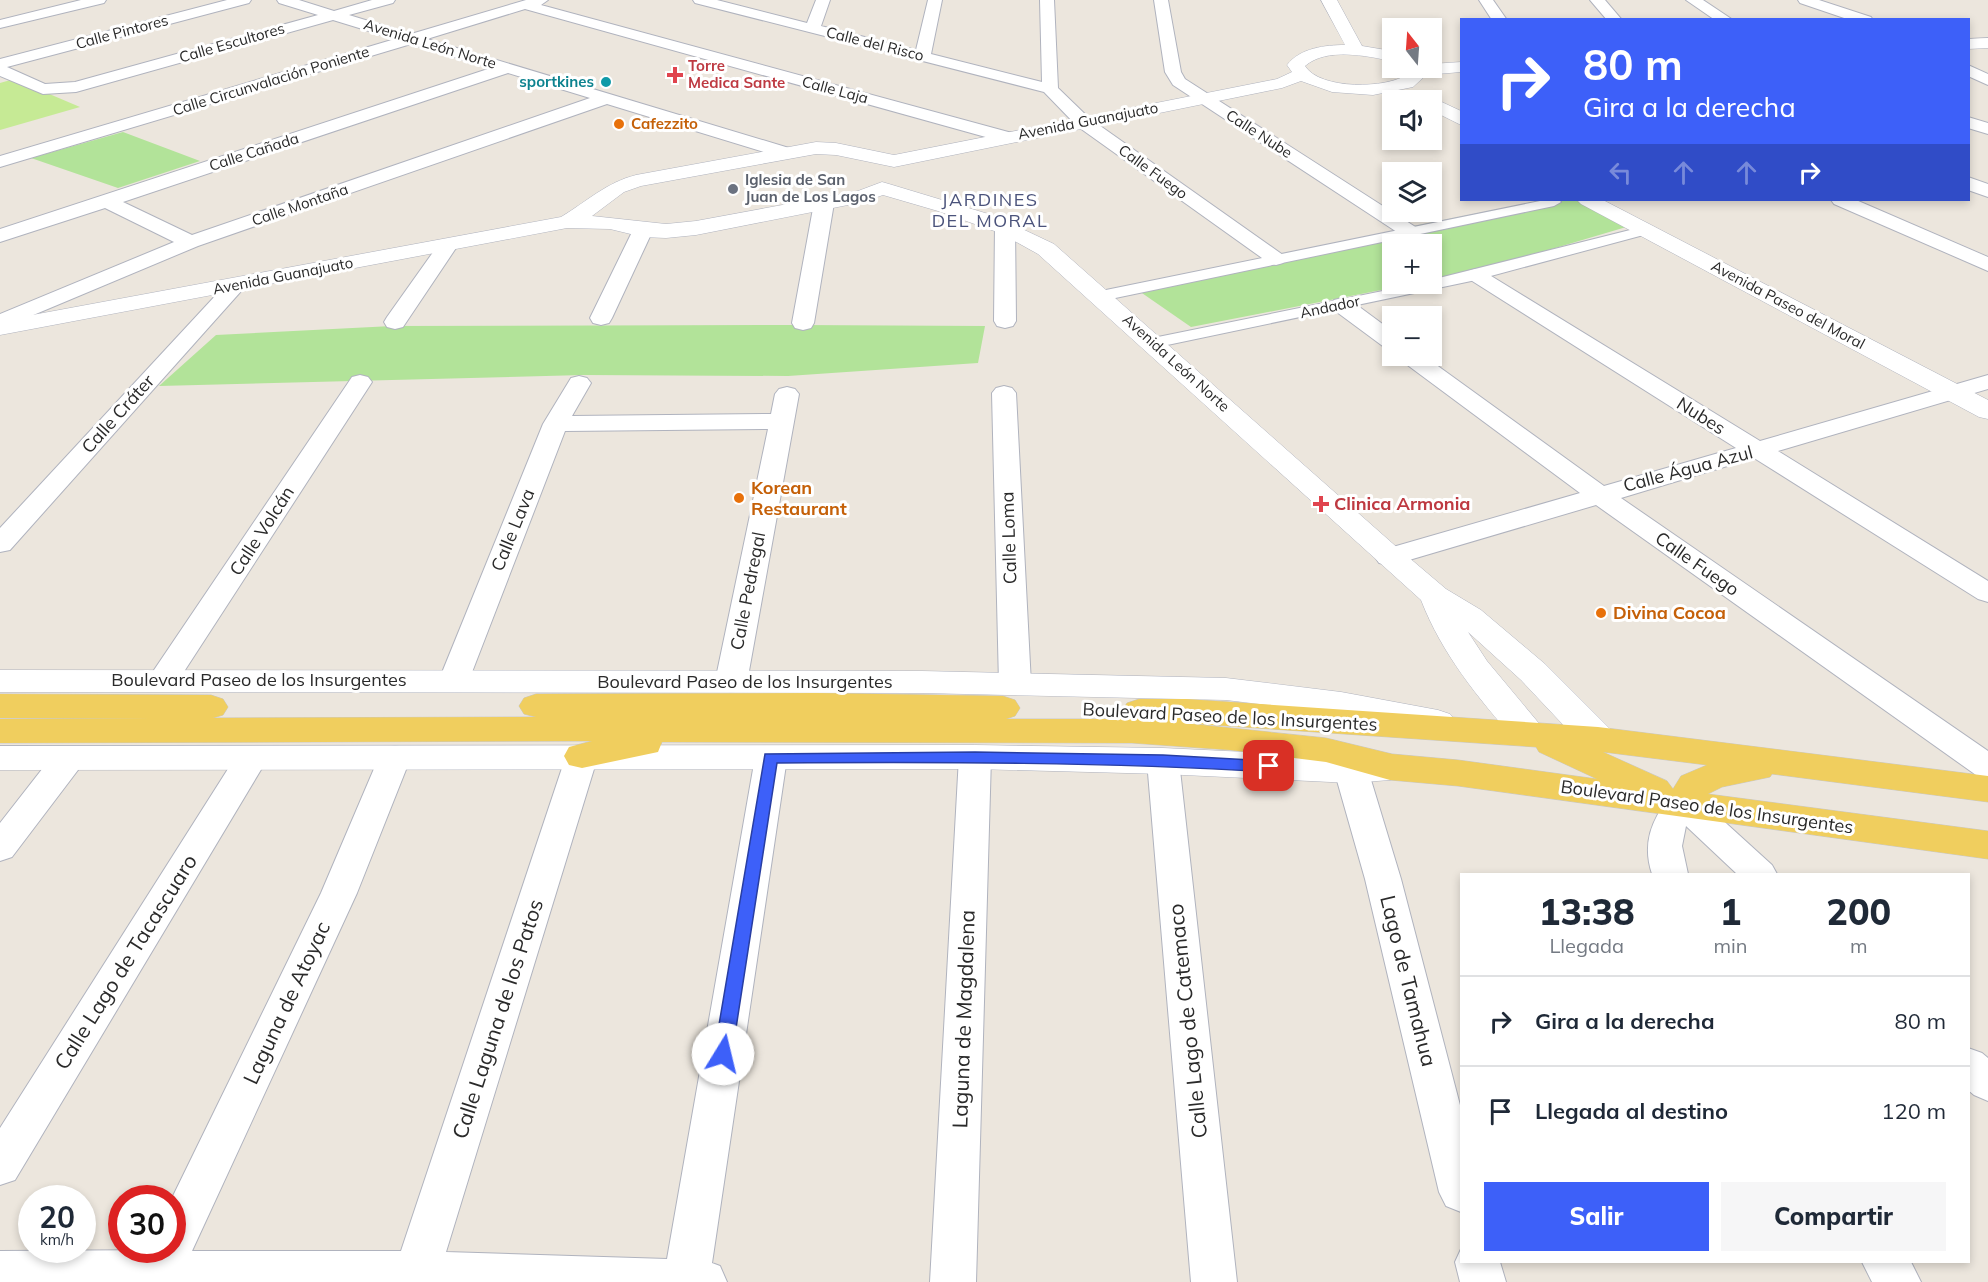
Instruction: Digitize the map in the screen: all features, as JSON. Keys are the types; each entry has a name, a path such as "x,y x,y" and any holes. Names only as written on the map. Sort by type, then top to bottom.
{"main road":[{"path":"816,705 922,682"},
{"name":"Boulevard Paseo de los Insurgentes","path":"9,694 1186,711 1598,739 1988,789"},
{"name":"Boulevard Paseo de los Insurgentes","path":"0,730 1132,731 1230,738 1315,749 1359,757 1390,767 1458,773 1988,845"},
{"path":"582,756 712,730"},
{"path":"1529,733 1683,804 1694,785 1714,776 1763,767 1833,768"}],"street":[{"path":"0,24 99,0"},
{"name":"Calle Pintores","path":"0,64 244,0"},
{"name":"Avenida León Norte","path":"284,0 783,152"},
{"name":"Calle Escultores","path":"0,70 43,89 76,87 388,0"},
{"path":"813,28 823,0"},
{"path":"923,56 935,0"},
{"path":"1047,0 1050,89"},
{"name":"Calle Nube","path":"1161,0 1175,77 1186,88 1410,232"},
{"path":"1486,0 1499,18"},
{"path":"1597,0 1613,18"},
{"path":"1693,0 1723,18"},
{"path":"1805,0 1860,18"},
{"name":"Calle del Risco","path":"710,1 1050,89"},
{"name":"Calle Circunvalación Poniente","path":"0,162 534,2"},
{"name":"Calle Laja","path":"534,2 1006,138"},
{"path":"1319,3 1356,50"},
{"path":"1326,30 1335,50"},
{"path":"1970,42 1988,41"},
{"path":"1382,55 1356,50 1335,50 1315,54 1300,60 1296,65 1301,75 1319,83 1348,89 1384,90"},
{"path":"1442,64 1460,62"},
{"path":"1442,67 1460,67"},
{"name":"Calle Cañada","path":"0,236 508,68"},
{"path":"1970,71 1988,80"},
{"name":"Avenida Guanajuato","path":"567,222 596,206 608,194 625,184 636,181 783,152 816,148 841,150 866,157 894,160 1282,83 1301,75"},
{"path":"1403,90 1414,78"},
{"name":"Avenida Guanajuato","path":"1282,83 1319,83"},
{"name":"Calle Fuego","path":"1050,89 1083,122 1275,259"},
{"name":"Calle Montaña","path":"0,322 192,242 604,99"},
{"path":"1442,110 1460,119"},
{"path":"1442,122 1460,131"},
{"path":"1970,123 1988,129"},
{"path":"841,150 871,174 882,188"},
{"path":"882,188 883,171 894,160"},
{"path":"1970,184 1988,191"},
{"name":"Avenida León Norte","path":"882,188 1005,226 1046,249 1389,557 1435,596 1470,617 1533,672 1598,739"},
{"name":"Avenida Guanajuato","path":"0,328 567,222 610,223 643,230 666,231 696,228 863,196 882,188"},
{"name":"Avenida Guanajuato","path":"608,194 612,212 628,224 643,230"},
{"path":"106,201 192,242"},
{"name":"Avenida Paseo del Moral","path":"1590,201 1976,389"},
{"name":"Avenida Paseo del Moral","path":"1614,201 1976,389 1988,411"},
{"path":"1843,201 1988,265"},
{"path":"1101,296 1554,202"},
{"path":"803,323 824,203"},
{"path":"1005,226 1005,321"},
{"path":"601,318 643,230"},
{"name":"Andador","path":"1153,343 1342,305 1476,274 1646,230"},
{"path":"395,322 448,245"},
{"name":"Nubes","path":"1476,274 1988,593"},
{"name":"Calle Cráter","path":"0,544 236,285"},
{"path":"1342,305 1382,335"},
{"name":"Calle Fuego","path":"1424,366 1598,494 1988,766"},
{"name":"Calle Volcán","path":"163,680 360,382"},
{"name":"Calle Lava","path":"454,681 555,424 579,383"},
{"name":"Calle Água Azul","path":"1389,557 1598,494 1976,389"},
{"name":"Calle Loma","path":"1004,393 1015,684"},
{"name":"Calle Pedregal","path":"731,682 787,394"},
{"path":"555,424 782,421"},
{"name":"Avenida León Norte","path":"1435,596 1455,640 1476,672 1529,733"},
{"name":"Boulevard Paseo de los Insurgentes","path":"9,694 163,680 922,682 1226,689 1341,703 1487,731"},
{"name":"Calle Laguna de los Patos","path":"416,1278 582,756"},
{"name":"Laguna de Atoyac","path":"186,1218 339,892 396,757"},
{"name":"Boulevard Paseo de los Insurgentes","path":"0,758 975,757 1163,760 1351,771 1390,767"},
{"name":"Laguna de Magdalena","path":"953,1282 975,757"},
{"path":"0,848 69,758"},
{"name":"Calle Lago de Tacascuaro","path":"0,1166 252,758"},
{"path":"686,1282 771,758"},
{"name":"Calle Lago de Catemaco","path":"1163,760 1214,1282"},
{"name":"Lago de Tamahua","path":"1351,771 1383,879 1460,1188"},
{"path":"1670,873 1663,852 1668,826 1683,804 1758,873"},
{"path":"1970,1067 1988,1084"},
{"path":"1970,1082 1988,1084"},
{"path":"0,1273 165,1263 416,1278 704,1282"},
{"path":"1478,1263 1483,1282"},
{"path":"1886,1263 1898,1282"}],"green space":[{"path":"14,79 80,107 0,130 0,83"},
{"path":"123,132 200,161 118,188 31,158"},
{"path":"1538,201 1579,201 1633,225 1481,270 1442,278 1442,234 1382,234 1382,290 1191,327 1139,291 1419,225"},
{"path":"392,326 985,326 978,363 788,376 583,375 159,386 216,335"}],"place":[{"name":"Torre Medica Sante","path":"675,75"},
{"name":"sportkines","path":"606,82"},
{"name":"Cafezzito","path":"619,124"},
{"name":"Iglesia de San Juan de Los Lagos","path":"733,189"},
{"name":"Korean Restaurant","path":"739,498"},
{"name":"Clinica Armonia","path":"1321,504"},
{"name":"Divina Cocoa","path":"1601,613"}],"district":[{"name":"JARDINES DEL MORAL","path":"990,210"}],"route":[{"path":"723,1054 771,758 975,757 1163,760 1269,766"}]}
